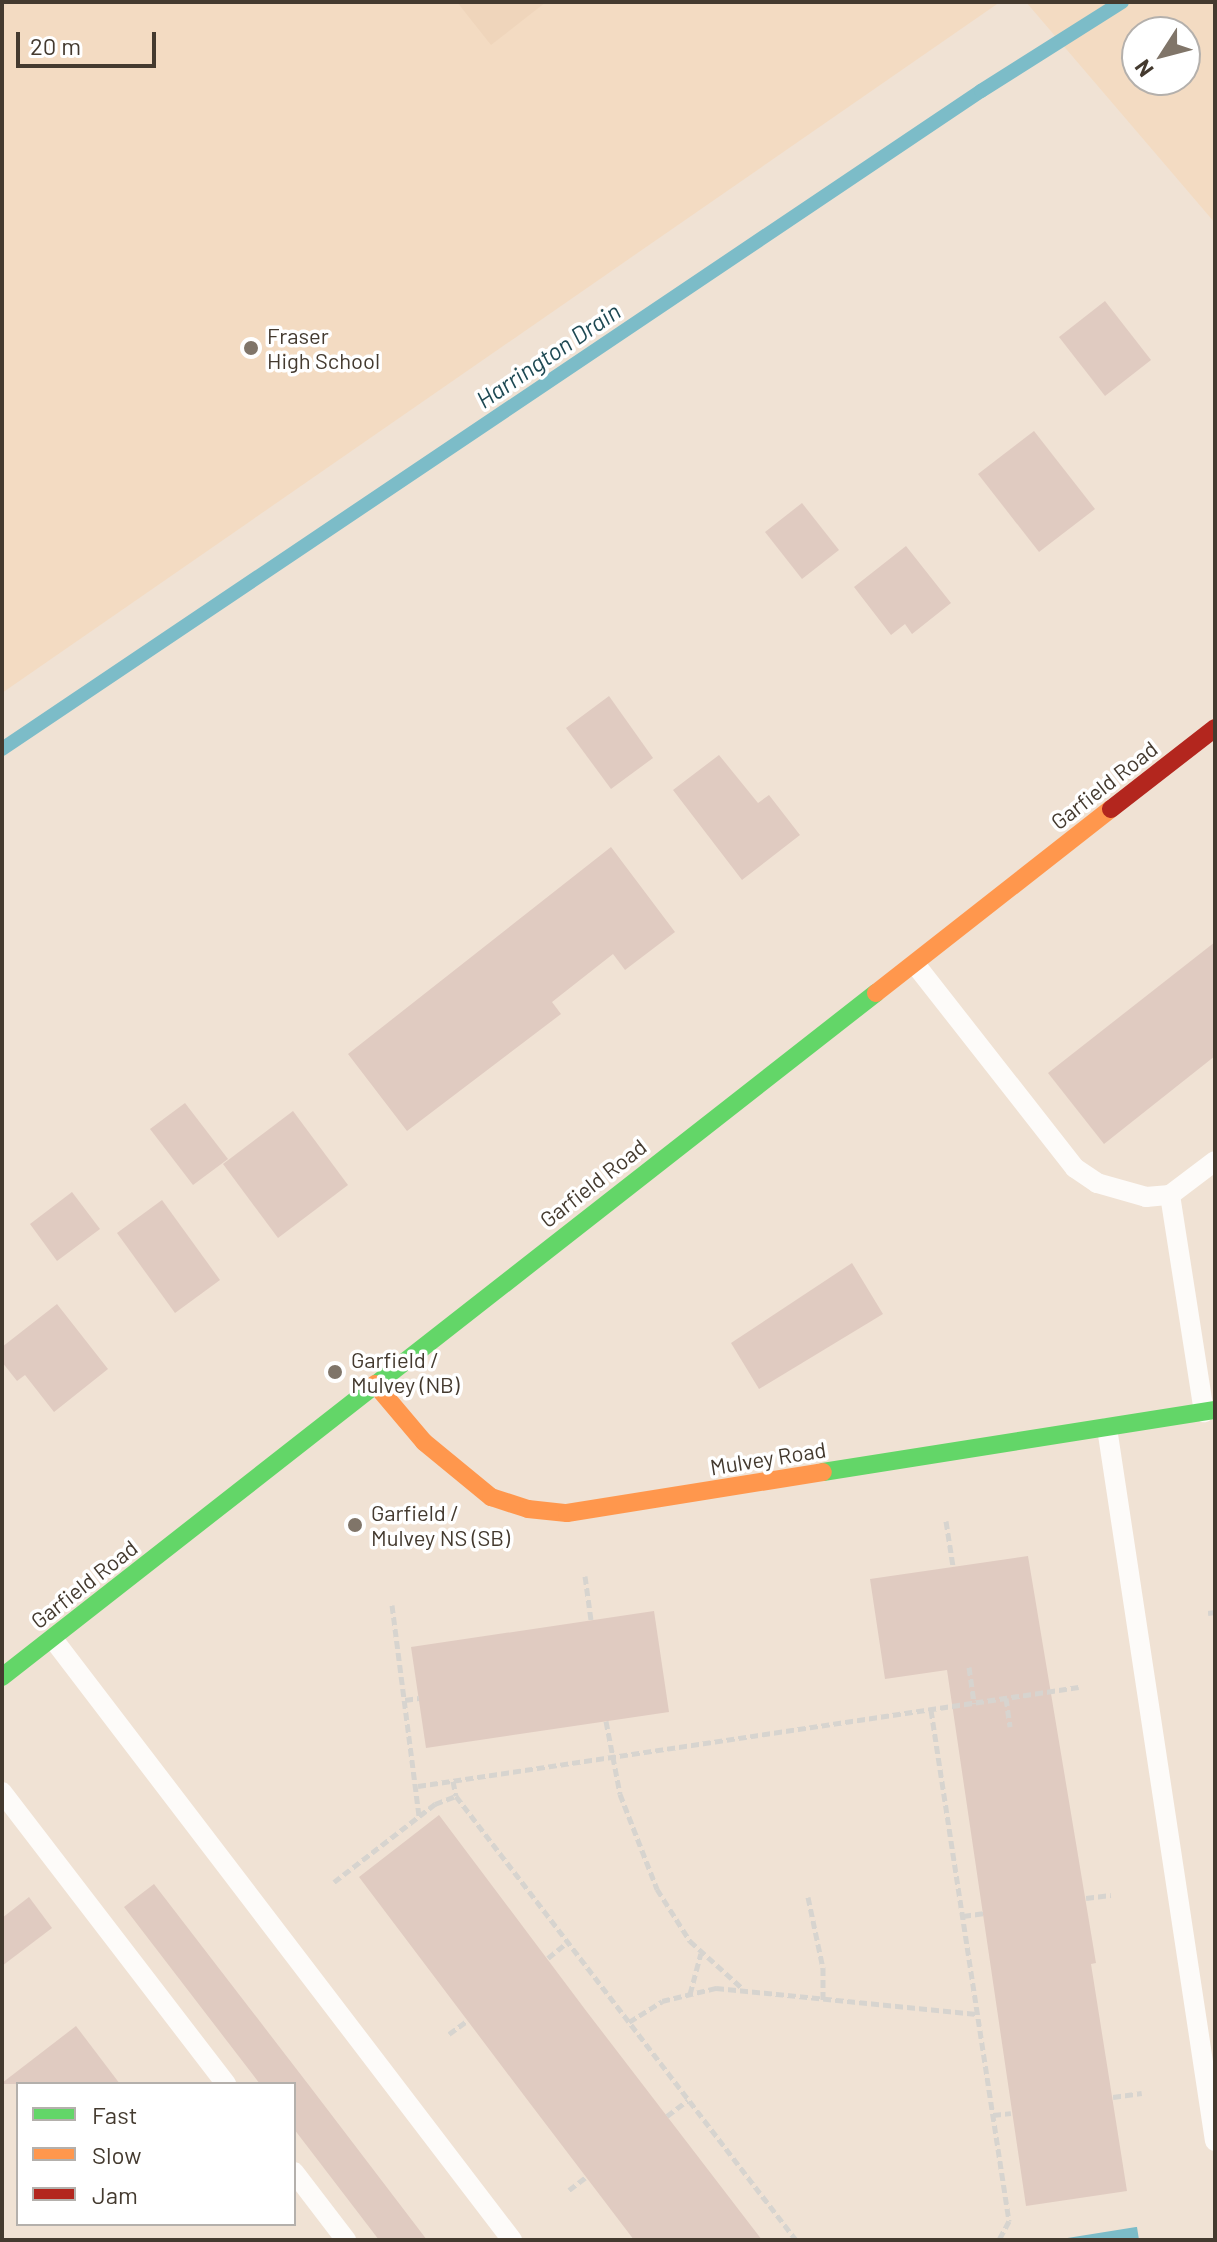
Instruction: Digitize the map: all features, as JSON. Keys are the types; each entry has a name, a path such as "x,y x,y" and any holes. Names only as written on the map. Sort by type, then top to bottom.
{"main road":[{"name":"Garfield Road","path":"2,1677 1214,731"},
{"name":"Mulvey Road","path":"375,1384 424,1442 483,1492 528,1509 567,1513 1209,1411"}],"lane":[{"path":"915,964 1075,1168 1118,1192 1170,1195 1215,1161"},
{"path":"1170,1195 1209,1411"},
{"path":"1107,1428 1215,2141"},
{"path":"53,1639 512,2240"},
{"path":"2,1792 224,2082"},
{"path":"296,2175 346,2240"}],"path":[{"path":"946,1521 953,1566"},
{"path":"585,1576 591,1620"},
{"path":"392,1605 418,1786 419,1817"},
{"path":"969,1667 974,1704"},
{"path":"418,1786 1079,1687"},
{"path":"405,1700 419,1698"},
{"path":"1006,1698 1010,1727"},
{"path":"931,1710 1009,2221 999,2240"},
{"path":"606,1721 611,1757 643,1861 674,1919 701,1953 742,1988"},
{"path":"453,1780 456,1796 796,2240"},
{"path":"334,1882 419,1817 456,1796"},
{"path":"392,1838 399,1846"},
{"path":"1086,1898 1111,1895"},
{"path":"808,1897 823,1968 823,2000"},
{"path":"963,1916 985,1913"},
{"path":"548,1958 568,1942"},
{"path":"690,1994 701,1953"},
{"path":"629,2022 652,2005 690,1994 742,1988 823,2000 977,2014"},
{"path":"449,2034 468,2020"},
{"path":"1113,2097 1142,2093"},
{"path":"667,2116 688,2100"},
{"path":"993,2115 1011,2113"},
{"path":"569,2190 586,2177"}],"shaded area":[{"name":"Fraser High School","path":"2,2 1000,2 2,693"},
{"path":"457,2 546,2 491,45"},
{"path":"1026,2 1215,2 1215,223"}],"water":[{"path":"1136,2227 1139,2240 1055,2240"}],"building":[{"path":"1105,301 1151,360 1105,396 1059,337"},
{"path":"1034,431 1095,509 1039,552 978,474"},
{"path":"802,503 839,550 802,579 765,532"},
{"path":"906,546 951,603 912,634 905,624 891,635 854,587"},
{"path":"609,696 653,758 611,789 566,728"},
{"path":"719,755 758,803 769,795 800,835 742,880 673,790"},
{"path":"611,847 675,932 625,970 613,954 552,1002 561,1014 407,1131 348,1054"},
{"path":"1215,942 1215,1056 1104,1144 1048,1073"},
{"path":"185,1103 228,1159 193,1185 150,1129"},
{"path":"293,1111 348,1185 278,1238 223,1164"},
{"path":"72,1192 100,1229 57,1261 30,1224"},
{"path":"162,1200 220,1280 175,1313 117,1233"},
{"path":"852,1263 883,1314 759,1389 731,1343"},
{"path":"57,1304 108,1369 54,1412 25,1375 17,1381 2,1362 2,1347"},
{"path":"1028,1556 1096,1963 1091,1964 1127,2191 1026,2206 947,1670 885,1679 870,1579"},
{"path":"654,1611 669,1712 426,1748 411,1647"},
{"path":"439,1815 762,2240 634,2240 532,2106 359,1877"},
{"path":"154,1884 427,2240 379,2240 296,2132 296,2082 258,2082 124,1907"},
{"path":"29,1897 52,1928 2,1966 2,1918"},
{"path":"76,2026 118,2082 16,2084 2,2083"}],"waterway":[{"name":"Harrington Drain","path":"2,749 981,91 1122,2"}],"traffic: fast":[{"path":"2,1677 876,993"},
{"path":"823,1472 1215,1410"}],"traffic: slow":[{"path":"876,993 1111,809"},
{"path":"375,1384 424,1442 491,1497 528,1509 567,1513 823,1472"}],"traffic: jam":[{"path":"1111,809 1215,728"}],"place":[{"name":"Fraser High School","path":"251,348"},
{"name":"Garfield / Mulvey (NB)","path":"335,1372"},
{"name":"Garfield / Mulvey NS (SB)","path":"355,1525"}]}
